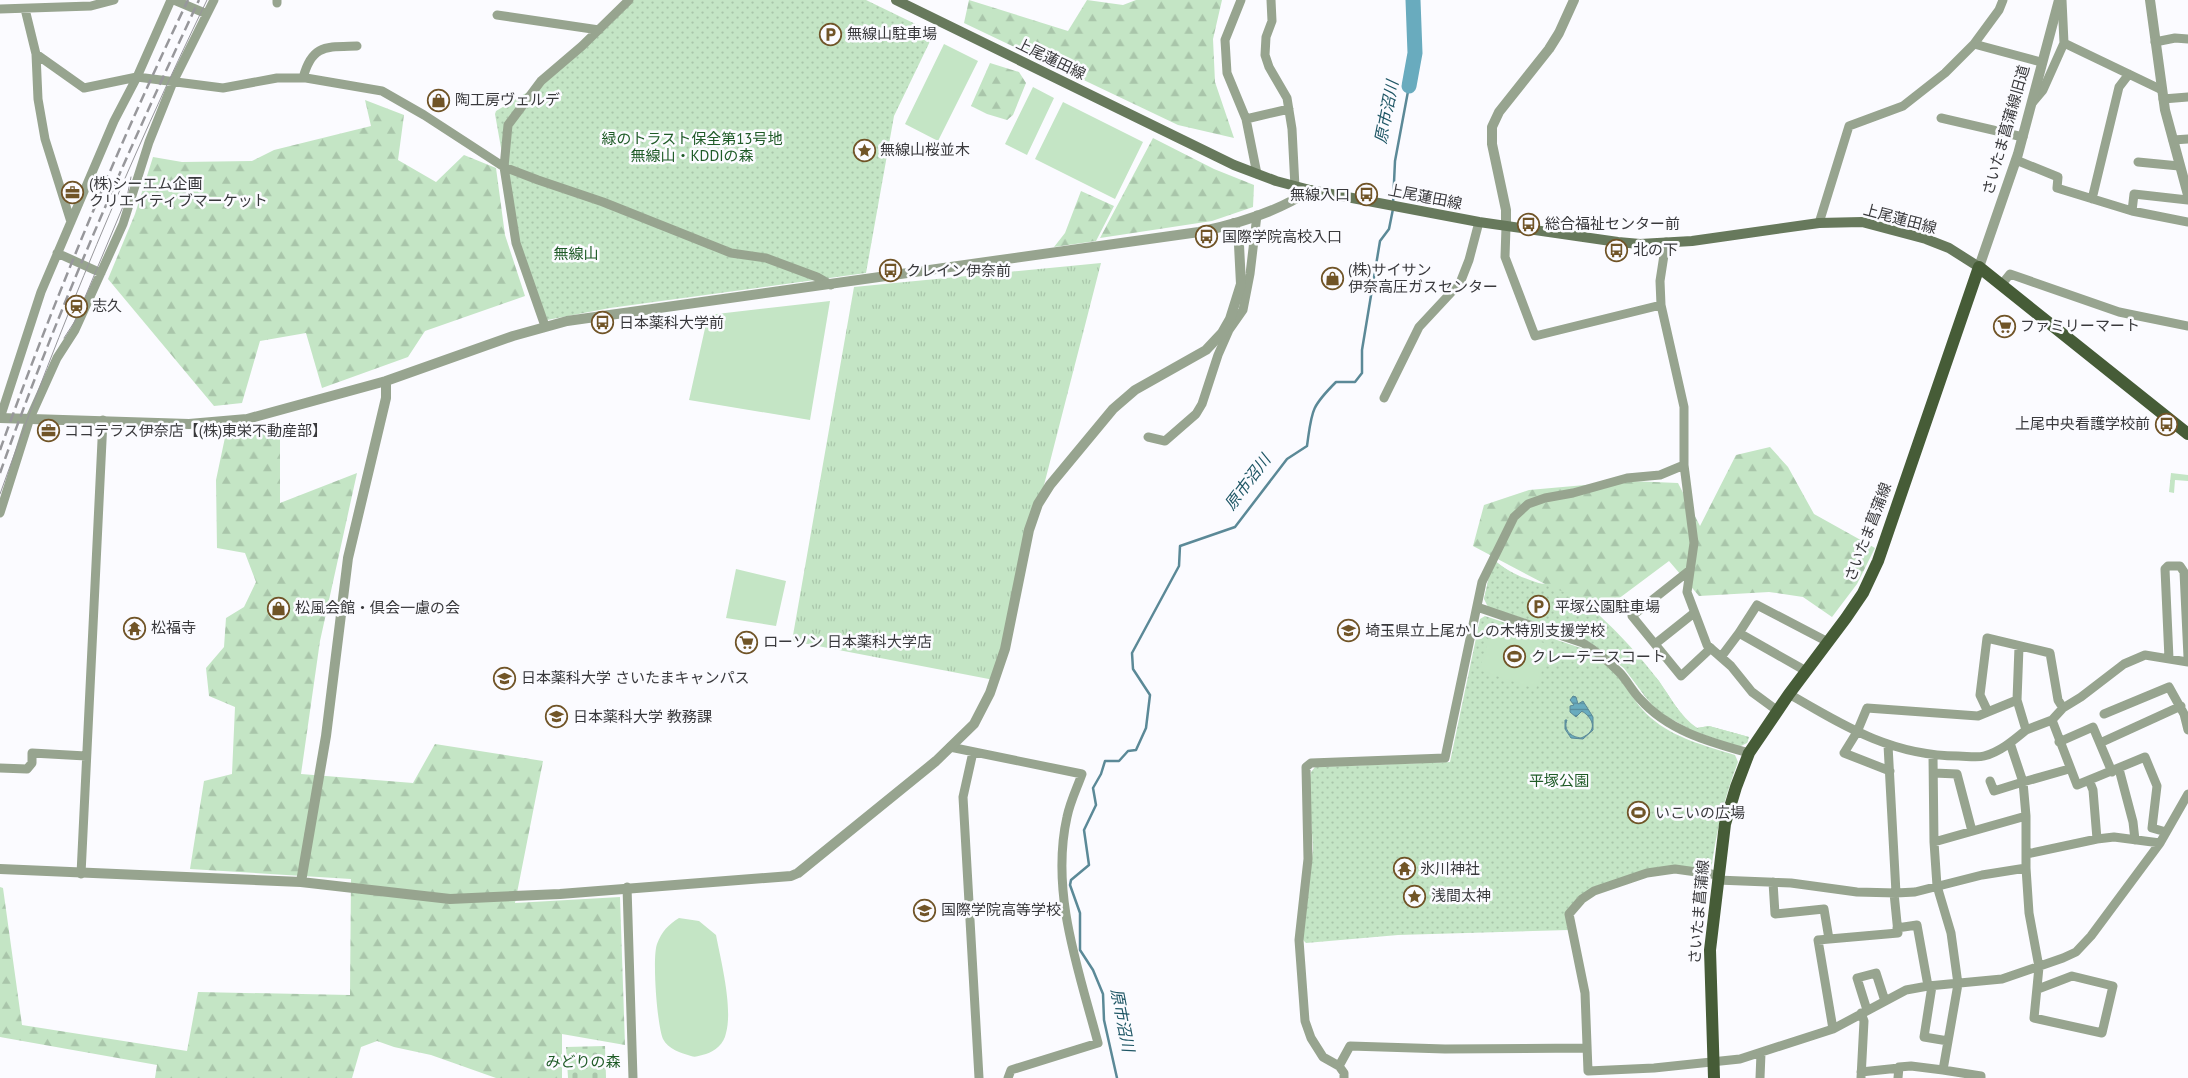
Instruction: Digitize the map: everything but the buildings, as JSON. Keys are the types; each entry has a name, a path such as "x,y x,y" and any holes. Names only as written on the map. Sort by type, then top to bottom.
{"main road":[{"name":"上尾蓮田線","path":"896,0 1213,155 1257,174 1295,187 1506,227 1618,242 1692,241 1819,223 1862,222 1909,233 1949,248 1979,267"},
{"path":"1979,267 2188,434"},
{"name":"さいたま菖蒲線","path":"1714,1078 1710,950 1725,824 1736,787 1749,753 1789,694 1863,593 1878,561 1979,267"}],"street":[{"path":"0,9 91,6 114,0"},
{"path":"207,14 172,0 137,77 114,120 57,253 41,292 0,418 189,424 247,419 386,381 545,326 588,318 1199,232 1257,215 1298,198 1310,190"},
{"path":"0,514 30,418 57,358 75,330 123,224 149,142 173,82 214,0"},
{"path":"545,326 516,243 504,167 508,125 541,81 599,30 629,0"},
{"path":"1241,0 1225,40 1227,73 1246,119 1257,174"},
{"path":"1272,0 1272,22 1266,37 1265,55 1269,67 1287,98 1292,129 1295,187"},
{"path":"1574,0 1549,50 1499,112 1492,127 1492,144 1506,210 1506,257 1535,336 1661,305"},
{"path":"1819,223 1849,126 1903,106 1945,73 1974,44 1999,10 2002,0"},
{"path":"2032,103 2043,90 2064,43 2061,0"},
{"name":"さいたま菖蒲線旧道","path":"1979,267 2016,160 2041,62 2061,0"},
{"path":"2150,0 2163,95 2172,140 2188,195"},
{"path":"26,9 36,54 38,99 44,138 71,222"},
{"path":"497,15 599,30"},
{"path":"2156,42 2175,38 2188,39"},
{"path":"2064,43 2129,74 2163,95 2188,98"},
{"path":"1974,44 2041,62"},
{"path":"303,78 308,61 324,47 357,46"},
{"path":"36,54 84,88 137,77 223,88 278,78 303,78 382,91 424,115 504,167 603,202 731,253 766,258 817,277 831,285"},
{"path":"2092,199 2119,87 2129,74"},
{"path":"1246,119 1289,109"},
{"path":"1941,118 2022,137"},
{"path":"2172,140 2188,139"},
{"path":"2016,160 2058,177 2057,188 2132,211 2188,222"},
{"path":"2138,162 2179,166"},
{"path":"2132,211 2134,194 2188,200"},
{"path":"1148,437 1165,441 1196,414 1202,404 1218,354 1229,330 1243,310 1250,274 1257,215"},
{"path":"1384,398 1419,327 1460,283 1469,260 1479,222"},
{"path":"0,869 81,874 301,882 450,899 560,894 627,887 791,876 936,762 974,724 990,692 1005,649 1029,530 1038,504 1092,432 1113,409 1135,390 1206,350 1222,333 1230,319 1241,284 1234,223"},
{"path":"1666,242 1660,282 1661,305 1684,407 1684,465 1694,543 1687,592 1707,645 1721,657 1752,692 1778,711"},
{"path":"57,253 101,273"},
{"path":"2002,284 2010,274 2119,312 2188,326"},
{"path":"301,882 326,736 348,558 386,398 386,381"},
{"path":"81,874 103,420"},
{"path":"1344,1078 1344,1073 1339,1066 1323,1057 1311,1038 1305,1021 1299,940 1308,859 1306,767 1311,763 1445,758 1482,582 1514,517 1528,504 1545,498 1572,494 1627,478 1660,475 1684,465"},
{"path":"2168,659 2165,569 2168,566 2180,566 2184,572 2188,657"},
{"path":"1690,570 1632,616 1681,676 1711,648"},
{"path":"1721,657 1740,633 1757,605 1828,642"},
{"path":"1477,607 1583,643 1598,653 1620,673 1640,700 1663,720 1682,731 1749,753"},
{"path":"1655,644 1694,613"},
{"path":"1740,633 1806,671"},
{"path":"1988,712 1980,695 1987,638 2050,653 2058,700 2063,708"},
{"path":"2019,647 2018,700 2026,730"},
{"path":"1789,694 1857,732 1888,745 1933,756 1984,756 2010,743 2026,730 2052,720 2063,708 2081,697 2124,664 2146,655 2188,662"},
{"path":"2104,714 2169,686 2184,710 2188,730"},
{"path":"1890,771 1844,752 1857,732 1867,708 1978,716 2018,700"},
{"path":"2100,743 2184,710"},
{"path":"2052,720 2069,769 2077,785 2145,757 2157,786 2152,828 2166,832"},
{"path":"2059,742 2093,727 2116,770 2133,822 2134,840"},
{"path":"2010,743 2023,782 2026,816 2026,868 2038,967 2038,989 2034,1018 2102,1034 2113,986 2072,976 2038,989"},
{"path":"1833,1029 1818,940 1898,933 1888,745"},
{"path":"950,747 1082,774 1067,816 1062,856 1066,920 1098,1043 1011,1070 1008,1078"},
{"path":"973,752 963,797 979,1078"},
{"path":"0,768 28,769 32,764 32,753 86,756"},
{"path":"1933,756 1934,842 1937,886 1951,933 1958,984 1943,1070"},
{"path":"1990,781 1994,791 2069,769"},
{"path":"1934,773 1957,774 1972,831"},
{"path":"2089,780 2092,790 2097,839"},
{"path":"2026,868 1982,875 1915,892 1857,892 1773,882 1718,878 1675,869 1648,873 1594,891 1582,899 1569,914 1585,993 1588,1071 1654,1068 1740,1059 1833,1029 1906,990 2002,979 2076,952 2086,942 2160,843 2188,794"},
{"path":"1934,842 2026,816"},
{"path":"2027,854 2114,837 2160,843"},
{"path":"1773,882 1775,914 1824,910 1829,939"},
{"path":"627,887 633,1078"},
{"path":"1897,928 1917,925 1930,986 1924,1037 1948,1041"},
{"path":"1885,1001 1876,973 1857,978 1864,1012 1861,1075 1911,1066 1981,1076 1980,1078"},
{"path":"1339,1066 1350,1046 1445,1049 1587,1048"},
{"path":"1760,1078 1761,1053"},
{"path":"1898,1078 1899,1068"}],"green space":[{"name":"緑のトラスト保全第13号地 無線山・KDDIの森","path":"631,0 866,0 934,33 894,116 866,273 610,308 547,320 518,244 495,114 496,111 543,83"},
{"path":"969,0 1068,31 1087,0 1123,5 1136,0 1222,0 1213,39 1215,82 1234,138 1178,125 964,23"},
{"path":"944,44 978,61 938,141 905,124"},
{"path":"990,63 1019,72 1026,83 1013,115 1007,120 987,114 971,106"},
{"path":"1033,87 1054,98 1027,155 1005,144"},
{"path":"365,100 404,115 398,160 436,182 464,155 496,168 505,235 525,296 425,331 408,357 322,388 306,333 260,341 242,403 214,406 108,279 135,214 153,157 182,162 252,161 274,150 371,126"},
{"path":"1063,102 1143,142 1115,199 1035,159"},
{"path":"1153,138 1214,169 1254,185 1253,207 1212,221 1100,238"},
{"path":"1081,191 1114,206 1096,241 1054,247 1065,233"},
{"path":"1101,263 994,680 792,641 854,287"},
{"path":"830,301 810,420 689,400 708,315"},
{"path":"227,428 280,433 280,503 357,473 320,641 301,774 413,783 435,744 543,761 515,903 620,897 625,1045 562,1034 562,1078 496,1078 431,1055 394,1047 377,1041 361,1047 352,1078 155,1078 157,1065 0,1037 0,887 3,888 22,1025 187,1051 198,992 350,995 351,879 190,869 204,781 232,774 235,707 209,696 206,668 224,647 226,618 244,607 256,582 245,553 217,548 216,480"},
{"path":"1770,447 1788,467 1814,514 1875,548 1857,584 1832,617 1803,597 1769,592 1699,596 1669,561 1598,614 1658,680 1685,720 1697,728 1709,726 1749,737 1747,743 1693,731 1647,699 1624,668 1584,638 1484,599 1493,559 1517,576 1531,582 1545,584 1473,546 1484,505 1529,490 1630,481 1678,483 1700,526 1736,455"},
{"path":"2171,473 2188,475 2188,481 2175,480 2174,493 2169,492"},
{"path":"1493,559 1504,568 1516,574 1564,592 1588,606 1635,651 1691,723 1697,728 1709,726 1749,737 1747,743 1739,747 1693,731 1664,715 1652,705 1624,668 1584,638 1488,607 1484,599"},
{"path":"736,569 786,581 776,626 726,618"},
{"name":"平塚公園","path":"1485,616 1584,649 1610,668 1635,701 1660,725 1691,741 1735,755 1738,762 1721,816 1711,871 1675,866 1593,887 1566,912 1569,930 1398,935 1306,943 1302,939 1313,849 1309,786 1311,772 1315,767 1450,762 1480,619"},
{"name":"クレーテニスコート","path":"1493,626 1550,645 1536,689 1479,670"},
{"path":"679,918 699,921 716,935 727,998 728,1023 723,1040 713,1051 697,1057 671,1048 663,1039 659,1020 655,977 657,944 666,929"},
{"name":"みどりの森","path":"605,1046 606,1078 568,1078 566,1047"}],"water":[{"path":"1573,696 1576,697 1578,704 1583,701 1593,717 1593,730 1583,739 1571,738 1565,729 1565,720 1567,720 1567,730 1574,736 1581,738 1590,732 1592,728 1591,721 1582,711 1576,717 1570,712 1570,706 1574,705 1570,700"}],"waterway":[{"name":"原市沼川","path":"1409,86 1415,53 1413,0"},
{"name":"原市沼川","path":"1393,204 1395,161 1409,86"},
{"name":"原市沼川","path":"1117,1078 1104,1020 1103,994 1093,970 1080,950 1080,913 1070,885 1071,880 1089,865 1084,830 1096,805 1093,788 1101,774 1105,761 1119,761 1128,751 1136,750 1146,728 1150,695 1133,669 1132,653 1179,566 1180,546 1235,527 1287,459 1307,446 1312,417 1321,398 1336,382 1355,382 1362,373 1362,350 1380,241 1389,229 1393,209"}],"tram line":[{"path":"0,494 71,306 150,121 207,0"},
{"path":"64,338 75,321 127,197 131,177"}],"railway":[{"path":"0,450 88,222 188,0"},
{"path":"0,473 69,293 145,117 199,0"}],"place":[{"name":"無線山駐車場","path":"831,34"},
{"name":"陶工房ヴェルデ","path":"439,100"},
{"name":"無線山桜並木","path":"864,150"},
{"name":"(株)シーエム企画 クリエイティブマーケット","path":"73,193"},
{"name":"無線入口","path":"1366,195"},
{"name":"総合福祉センター前","path":"1529,224"},
{"name":"国際学院高校入口","path":"1206,237"},
{"name":"北の下","path":"1617,250"},
{"name":"クレイン伊奈前","path":"890,271"},
{"name":"(株)サイサン 伊奈高圧ガスセンター","path":"1332,279"},
{"name":"志久","path":"76,306"},
{"name":"日本薬科大学前","path":"603,323"},
{"name":"ファミリーマート","path":"2004,326"},
{"name":"上尾中央看護学校前","path":"2166,424"},
{"name":"ココテラス伊奈店【(株)東栄不動産部】","path":"48,431"},
{"name":"平塚公園駐車場","path":"1539,607"},
{"name":"松風会館・倶会一慮の会","path":"279,608"},
{"name":"松福寺","path":"135,628"},
{"name":"埼玉県立上尾かしの木特別支援学校","path":"1349,631"},
{"name":"ローソン 日本薬科大学店","path":"747,642"},
{"name":"クレーテニスコート","path":"1515,657"},
{"name":"日本薬科大学 さいたまキャンパス","path":"505,678"},
{"name":"日本薬科大学 教務課","path":"557,717"},
{"name":"いこいの広場","path":"1639,813"},
{"name":"氷川神社","path":"1404,869"},
{"name":"浅間太神","path":"1415,896"},
{"name":"国際学院高等学校","path":"925,910"}],"park label":[{"name":"無線山","path":"576,254"}]}
